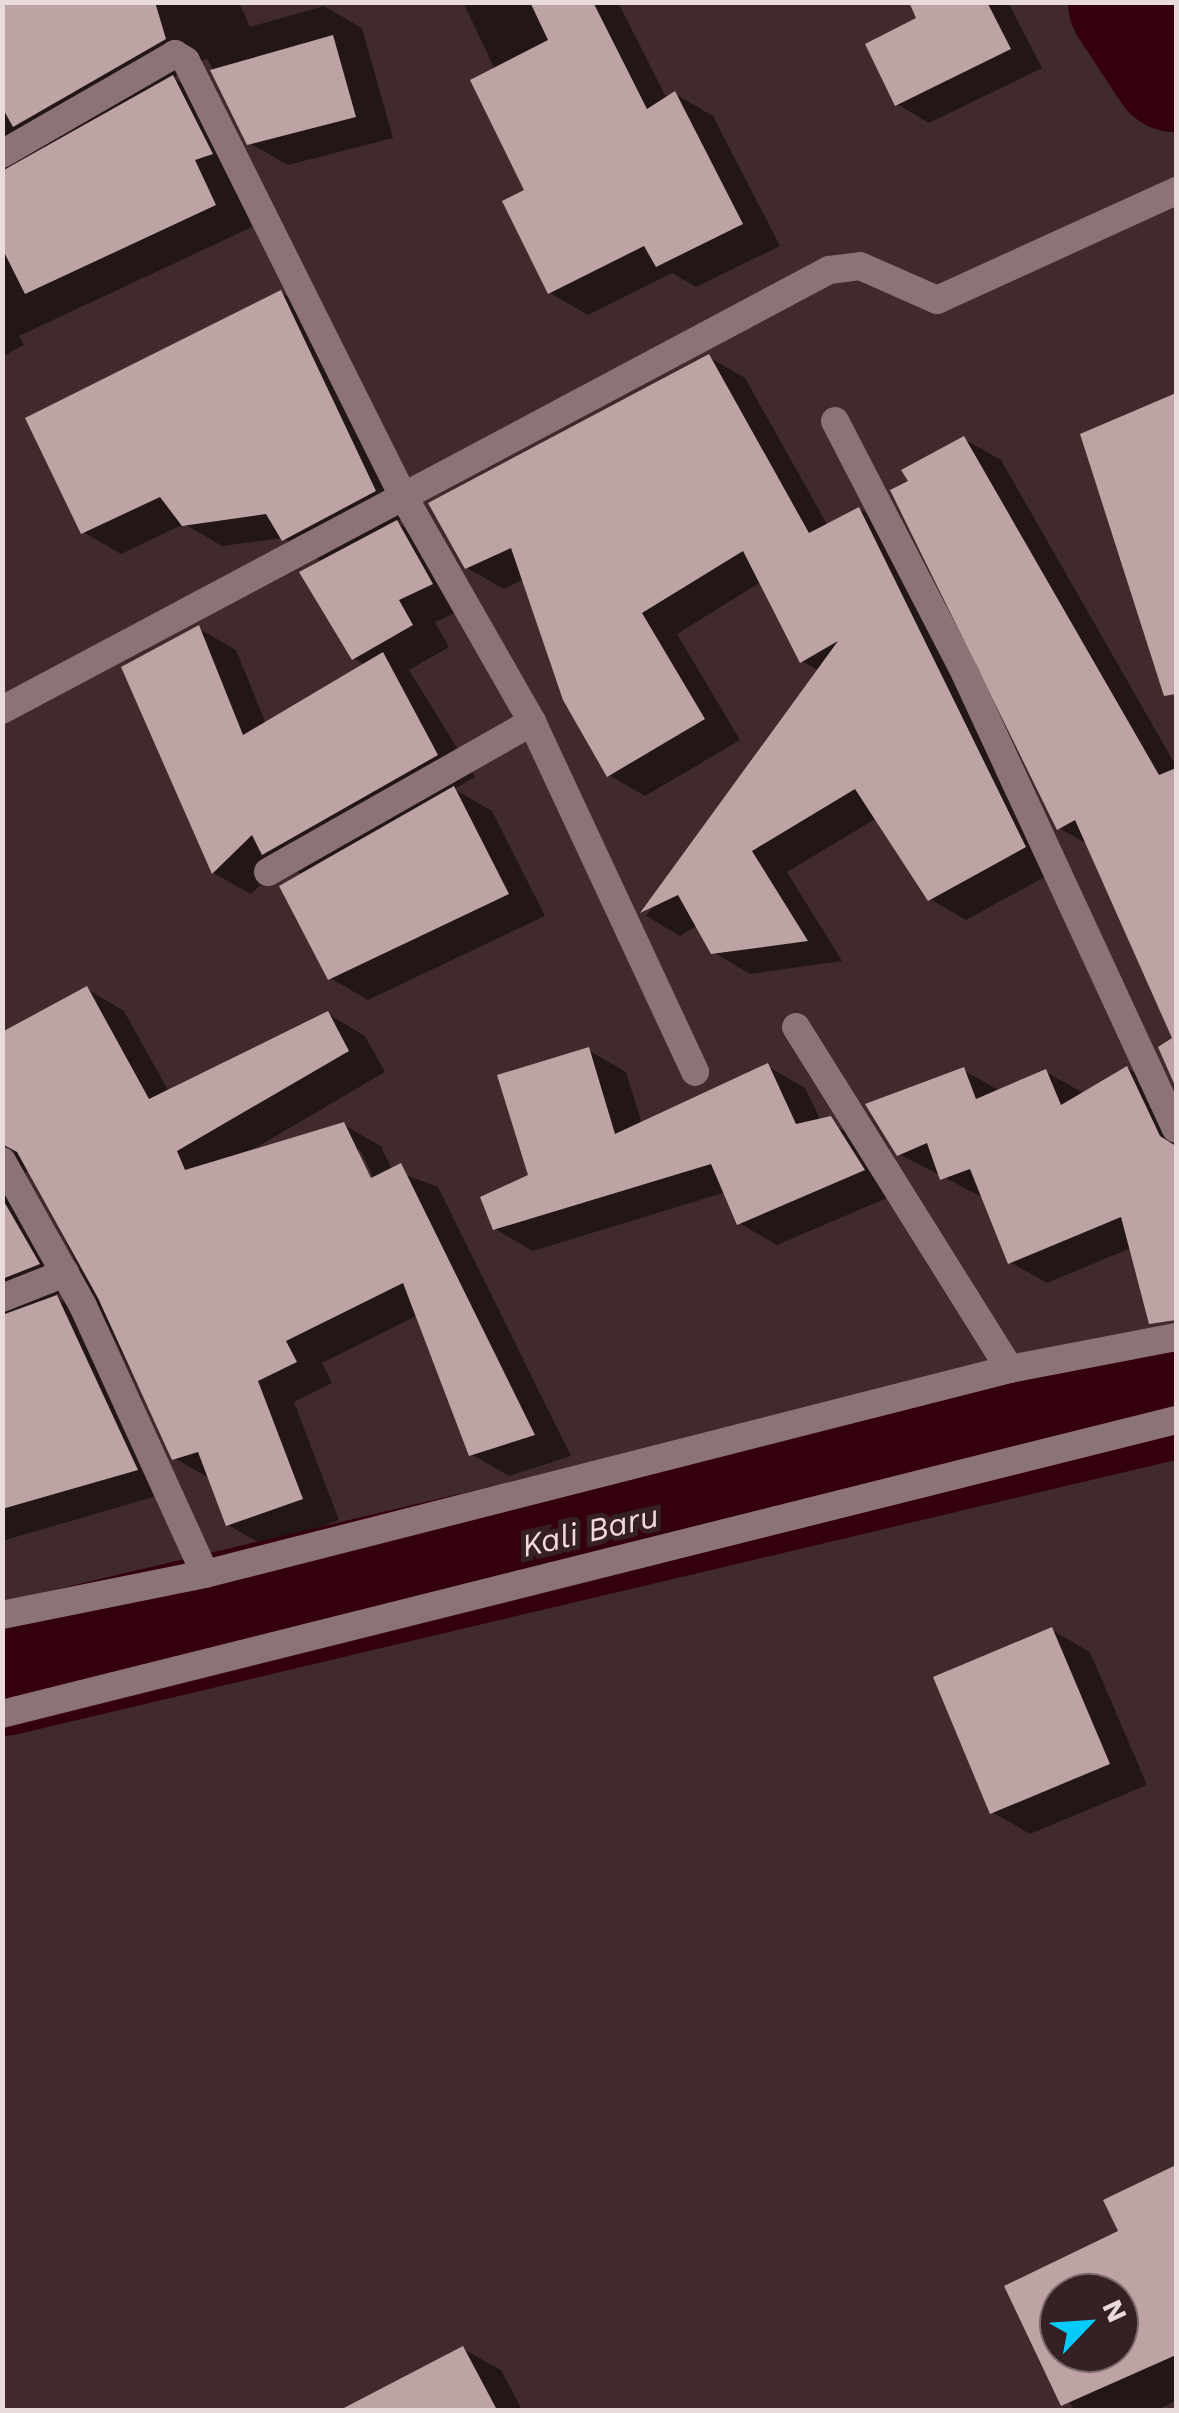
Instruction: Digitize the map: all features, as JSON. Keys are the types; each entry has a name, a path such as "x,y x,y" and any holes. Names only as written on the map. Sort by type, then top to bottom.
{"street":[{"path":"2,154 181,55 401,492 532,722 695,1072"},
{"path":"2,710 401,492 829,270 860,266 937,300 1176,191"},
{"path":"836,421 965,673 1176,1130"},
{"path":"268,872 532,722"},
{"path":"796,1027 1010,1368"},
{"path":"2,1162 65,1273 205,1574"},
{"path":"2,1298 65,1273"},
{"path":"2,1615 205,1574 1010,1368 1176,1338"},
{"path":"2,1714 1176,1420"}],"building":[{"path":"2,2 155,2 166,39 13,127 2,107"},
{"path":"530,2 593,2 647,109 675,91 743,224 656,267 644,246 548,294 502,201 524,190 470,80 548,40"},
{"path":"909,2 987,2 1011,49 895,106 865,44 916,18"},
{"path":"333,35 356,117 247,145 210,70"},
{"path":"173,75 213,154 195,160 216,205 25,294 2,248 2,171"},
{"path":"281,290 376,491 282,541 266,514 182,526 160,497 81,534 25,418"},
{"path":"709,354 809,533 859,507 1026,847 928,901 855,789 752,851 808,941 711,954 678,895 640,913 838,641 800,663 743,551 642,613 705,719 607,777 563,700 511,548 465,569 428,503"},
{"path":"1176,393 1176,694 1164,696 1080,434"},
{"path":"964,436 1159,775 1176,768 1176,1088 1158,1047 1172,1038 1075,820 1057,830 890,490 908,481 901,470"},
{"path":"397,520 433,584 399,600 413,625 352,660 299,572"},
{"path":"199,625 243,735 383,652 438,755 262,855 252,835 212,874 121,667"},
{"path":"454,786 509,894 328,980 279,886"},
{"path":"87,986 149,1099 328,1011 349,1051 177,1151 185,1170 344,1122 371,1178 401,1163 535,1435 469,1456 403,1283 286,1341 297,1362 258,1381 303,1499 226,1526 198,1452 172,1460 98,1298 17,1152 2,1144 2,1032"},
{"path":"589,1047 615,1134 768,1063 796,1124 831,1116 865,1170 737,1225 711,1164 493,1230 480,1197 528,1175 497,1075"},
{"path":"1127,1066 1160,1136 1176,1146 1176,1320 1149,1324 1121,1217 1008,1264 970,1169 940,1180 927,1143 897,1156 865,1104 964,1067 976,1099 1046,1069 1061,1105"},
{"path":"2,1198 40,1264 2,1279"},
{"path":"57,1295 138,1470 2,1509 2,1315"},
{"path":"1052,1627 1110,1764 990,1814 933,1677"},
{"path":"1176,2165 1176,2355 1139,2371 1139,2273 1039,2273 1039,2360 1004,2286 1118,2231 1103,2200"},
{"path":"463,2346 497,2410 340,2410"},
{"path":"1045,2373 1135,2373 1061,2406"}],"waterway":[{"path":"1134,2 1176,66"},
{"name":"Kali Baru","path":"2,1670 1176,1392"}]}
